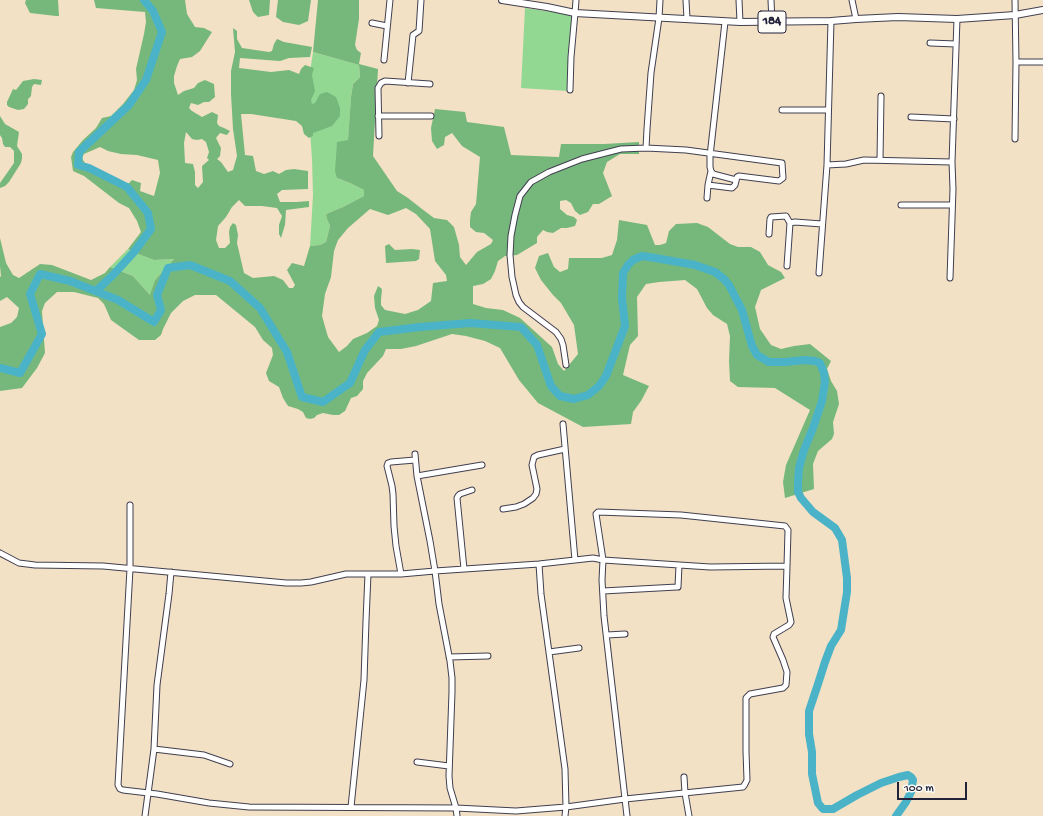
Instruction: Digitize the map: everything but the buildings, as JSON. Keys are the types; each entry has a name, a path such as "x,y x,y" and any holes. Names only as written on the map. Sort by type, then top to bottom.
{"main road":[{"name":"184","path":"502,0 575,13 725,22 831,21 898,18 957,19 1015,15 1043,10"}],"street":[{"path":"384,60 390,0"},
{"path":"408,83 413,35 419,31 421,0"},
{"path":"546,0 547,7"},
{"path":"570,90 576,0"},
{"path":"646,148 651,73 659,18 660,0"},
{"path":"686,0 687,19"},
{"path":"739,0 740,22"},
{"path":"771,0 772,22"},
{"path":"852,0 856,19"},
{"path":"1015,0 1015,139"},
{"path":"950,278 957,19"},
{"path":"819,273 827,165 831,21"},
{"path":"707,198 711,171 711,153 725,22"},
{"path":"372,23 388,26"},
{"path":"930,43 956,44"},
{"path":"1016,62 1043,62"},
{"path":"379,136 378,88 381,83 385,81 430,84"},
{"path":"880,160 881,96"},
{"path":"782,110 828,110"},
{"path":"378,116 431,116"},
{"path":"911,117 954,119"},
{"path":"566,365 561,339 556,332 524,307 519,302 516,295 512,277 510,255 511,236 520,196 531,182 549,172 582,159 621,149 646,148 686,150 782,163 782,180 776,181 739,176 737,177 735,185 732,188 708,184"},
{"path":"827,165 846,164 864,160 952,162"},
{"path":"711,171 715,175 736,180"},
{"path":"901,205 952,205"},
{"path":"769,234 771,217 786,216 790,223 787,266"},
{"path":"790,223 822,224"},
{"path":"563,424 575,560"},
{"path":"503,509 524,504 536,494 537,488 532,465 534,457 565,449"},
{"path":"401,574 394,526 393,490 387,466 388,463 391,462 415,457 450,657 452,692 449,766 450,788 457,816"},
{"path":"418,476 482,465"},
{"path":"464,569 457,498 460,494 472,490"},
{"path":"130,505 130,569 118,785 120,789 123,790 209,803 248,807 456,808 516,814 625,799 742,787 747,780 746,698 750,694 783,688 786,685 787,672 773,637 774,634 791,622 786,598 788,530 785,526 680,515 598,512 596,514 603,560 603,591 607,635 625,799 627,816"},
{"path":"0,553 19,563 26,564 103,566 286,583 301,583 346,574 401,574 539,564 593,558 603,560 710,567 787,566"},
{"path":"539,564 565,769 565,816"},
{"path":"603,591 677,587 678,564"},
{"path":"145,816 154,749 157,685 171,572"},
{"path":"351,807 364,680 368,574"},
{"path":"607,635 625,634"},
{"path":"549,652 579,648"},
{"path":"450,657 488,656"},
{"path":"154,749 204,755 230,764"},
{"path":"417,762 449,766"},
{"path":"684,777 689,816"}],"green space":[{"path":"26,0 58,0 59,16 30,13 25,3"},
{"path":"94,0 185,0 187,14 195,27 204,28 212,32 200,51 192,57 180,59 174,76 174,83 178,95 184,91 194,88 198,83 205,80 214,84 215,97 209,102 204,102 198,105 191,103 189,108 202,117 212,112 218,115 217,123 219,126 230,131 227,135 220,133 216,138 221,148 220,156 217,159 228,172 233,170 237,156 233,129 231,94 231,71 235,52 233,28 237,31 237,39 242,48 269,52 272,51 277,39 284,42 312,47 310,57 289,58 280,61 240,58 239,68 271,72 289,70 299,74 305,65 314,68 312,75 315,91 311,100 312,104 315,103 320,94 327,92 336,97 340,108 340,116 332,126 313,133 313,136 309,138 304,134 302,126 296,121 251,114 241,114 245,155 253,156 256,171 264,174 273,171 279,174 286,170 294,169 308,171 308,189 282,190 277,194 280,202 309,201 309,207 286,210 285,225 281,238 279,234 279,225 282,216 277,208 245,206 239,200 218,226 216,240 219,248 225,248 230,243 229,232 233,223 236,225 238,235 237,243 244,273 253,278 274,276 283,280 289,288 293,288 295,285 287,270 292,263 304,266 310,246 320,245 326,242 330,226 326,214 364,196 364,190 337,178 335,171 337,142 348,140 351,97 353,84 360,77 359,65 313,52 318,0 359,0 359,19 355,45 357,50 361,53 359,64 378,69 373,156 397,191 434,218 447,220 454,227 459,245 460,257 466,265 477,252 491,244 493,240 484,233 476,232 470,227 471,212 476,204 480,157 462,146 452,133 445,137 444,145 437,149 432,141 431,128 435,109 465,112 467,122 504,127 511,155 559,157 561,144 639,142 639,154 620,154 607,162 603,173 612,196 599,204 593,204 588,212 580,215 575,211 571,203 566,200 560,201 560,209 567,215 574,217 577,220 575,226 561,228 553,233 543,230 537,237 537,243 517,255 505,256 498,261 491,279 483,284 473,286 473,304 486,308 503,310 520,318 552,347 558,364 564,371 578,354 574,325 561,303 541,280 535,268 539,256 548,253 554,267 560,272 568,269 569,258 602,258 612,255 617,240 619,220 647,225 655,245 666,243 669,231 676,224 697,223 708,227 730,244 738,247 751,247 760,252 768,265 781,272 785,278 761,290 755,307 760,329 771,345 781,349 810,344 831,361 827,369 831,381 837,391 839,404 833,422 834,434 832,439 818,451 813,464 814,489 785,498 783,482 786,465 810,410 775,388 738,387 730,381 730,336 727,324 713,315 707,308 697,289 685,280 646,284 637,297 638,336 630,345 623,375 649,386 633,412 631,424 583,427 538,403 519,380 500,348 485,341 452,334 416,346 401,349 386,349 383,356 367,373 363,381 363,389 357,396 351,398 345,411 339,415 323,413 314,418 306,418 303,412 288,406 279,387 269,381 266,373 273,355 272,348 263,340 255,327 216,295 195,295 183,301 171,313 161,335 155,340 139,340 111,320 104,304 98,298 74,292 57,292 45,303 42,311 45,353 37,368 22,388 0,391 0,327 11,323 17,317 19,308 7,297 0,301 0,238 6,263 13,275 19,278 40,264 52,265 91,280 105,273 110,267 133,276 150,295 155,280 174,259 154,260 128,249 141,232 137,221 129,208 119,203 84,176 73,171 71,157 73,152 96,128 102,118 111,116 134,90 137,80 136,69 146,22 145,12 96,8","holes":["186,132 192,139 202,139 206,142 209,152 207,158 209,160 202,166 203,182 198,188 195,185 195,172 193,164 185,163 184,143","100,147 108,151 121,154 137,155 158,160 160,173 154,196 140,191 141,183 132,180 127,185 85,163 82,158 84,154","406,208 416,214 430,229 435,261 446,275 447,281 433,283 431,301 418,310 405,314 385,310 381,305 382,289 378,286 374,296 375,308 379,320 377,326 367,333 353,339 339,352 328,337 322,316 325,294 331,277 334,251 338,240 348,228 370,209 388,215"]},
{"path":"249,0 270,0 269,15 258,17 253,12"},
{"path":"278,0 311,0 308,21 299,25 283,22 276,17"},
{"path":"525,8 574,15 568,91 521,88"},
{"path":"313,52 359,65 360,77 353,84 351,97 348,141 337,178 364,190 364,196 326,214 330,226 326,242 320,245 310,246 313,195 308,103 309,79"},
{"path":"34,79 42,80 41,85 34,84 32,87 31,96 28,99 28,104 24,109 18,110 9,107 7,102 13,89 16,90 23,81"},
{"path":"0,116 5,124 19,132 17,146 22,154 22,158 21,163 9,182 0,188 0,183 14,163 14,151 10,147 5,147 3,144 0,135"},
{"path":"389,244 395,250 420,250 419,259 416,261 386,263 385,246"},
{"path":"128,249 154,260 174,259 155,280 151,296 133,276 110,267"}],"waterway":[{"path":"96,291 134,252 151,229 148,213 127,187 89,168 78,165 79,152 129,105 146,80 162,32 153,11 144,0"},
{"path":"0,368 20,373 42,334 30,294 40,274 70,281 118,300 154,322 161,310 157,295 168,268 190,265 230,281 260,308 287,352 302,397 323,402 350,383 365,350 379,332 470,323 521,327 537,345 551,386 560,396 574,399 588,395 599,386 606,376 625,326 622,298 623,273 633,260 642,256 695,265 715,272 729,285 742,310 752,346 757,355 769,362 805,360 815,361 820,363 824,373 825,382 822,401 799,468 798,492 813,512 835,528 842,540 847,578 847,592 841,630 831,646 809,711 812,774 818,803 823,809 833,809 881,783 908,775 913,780 911,792 896,816"}]}
